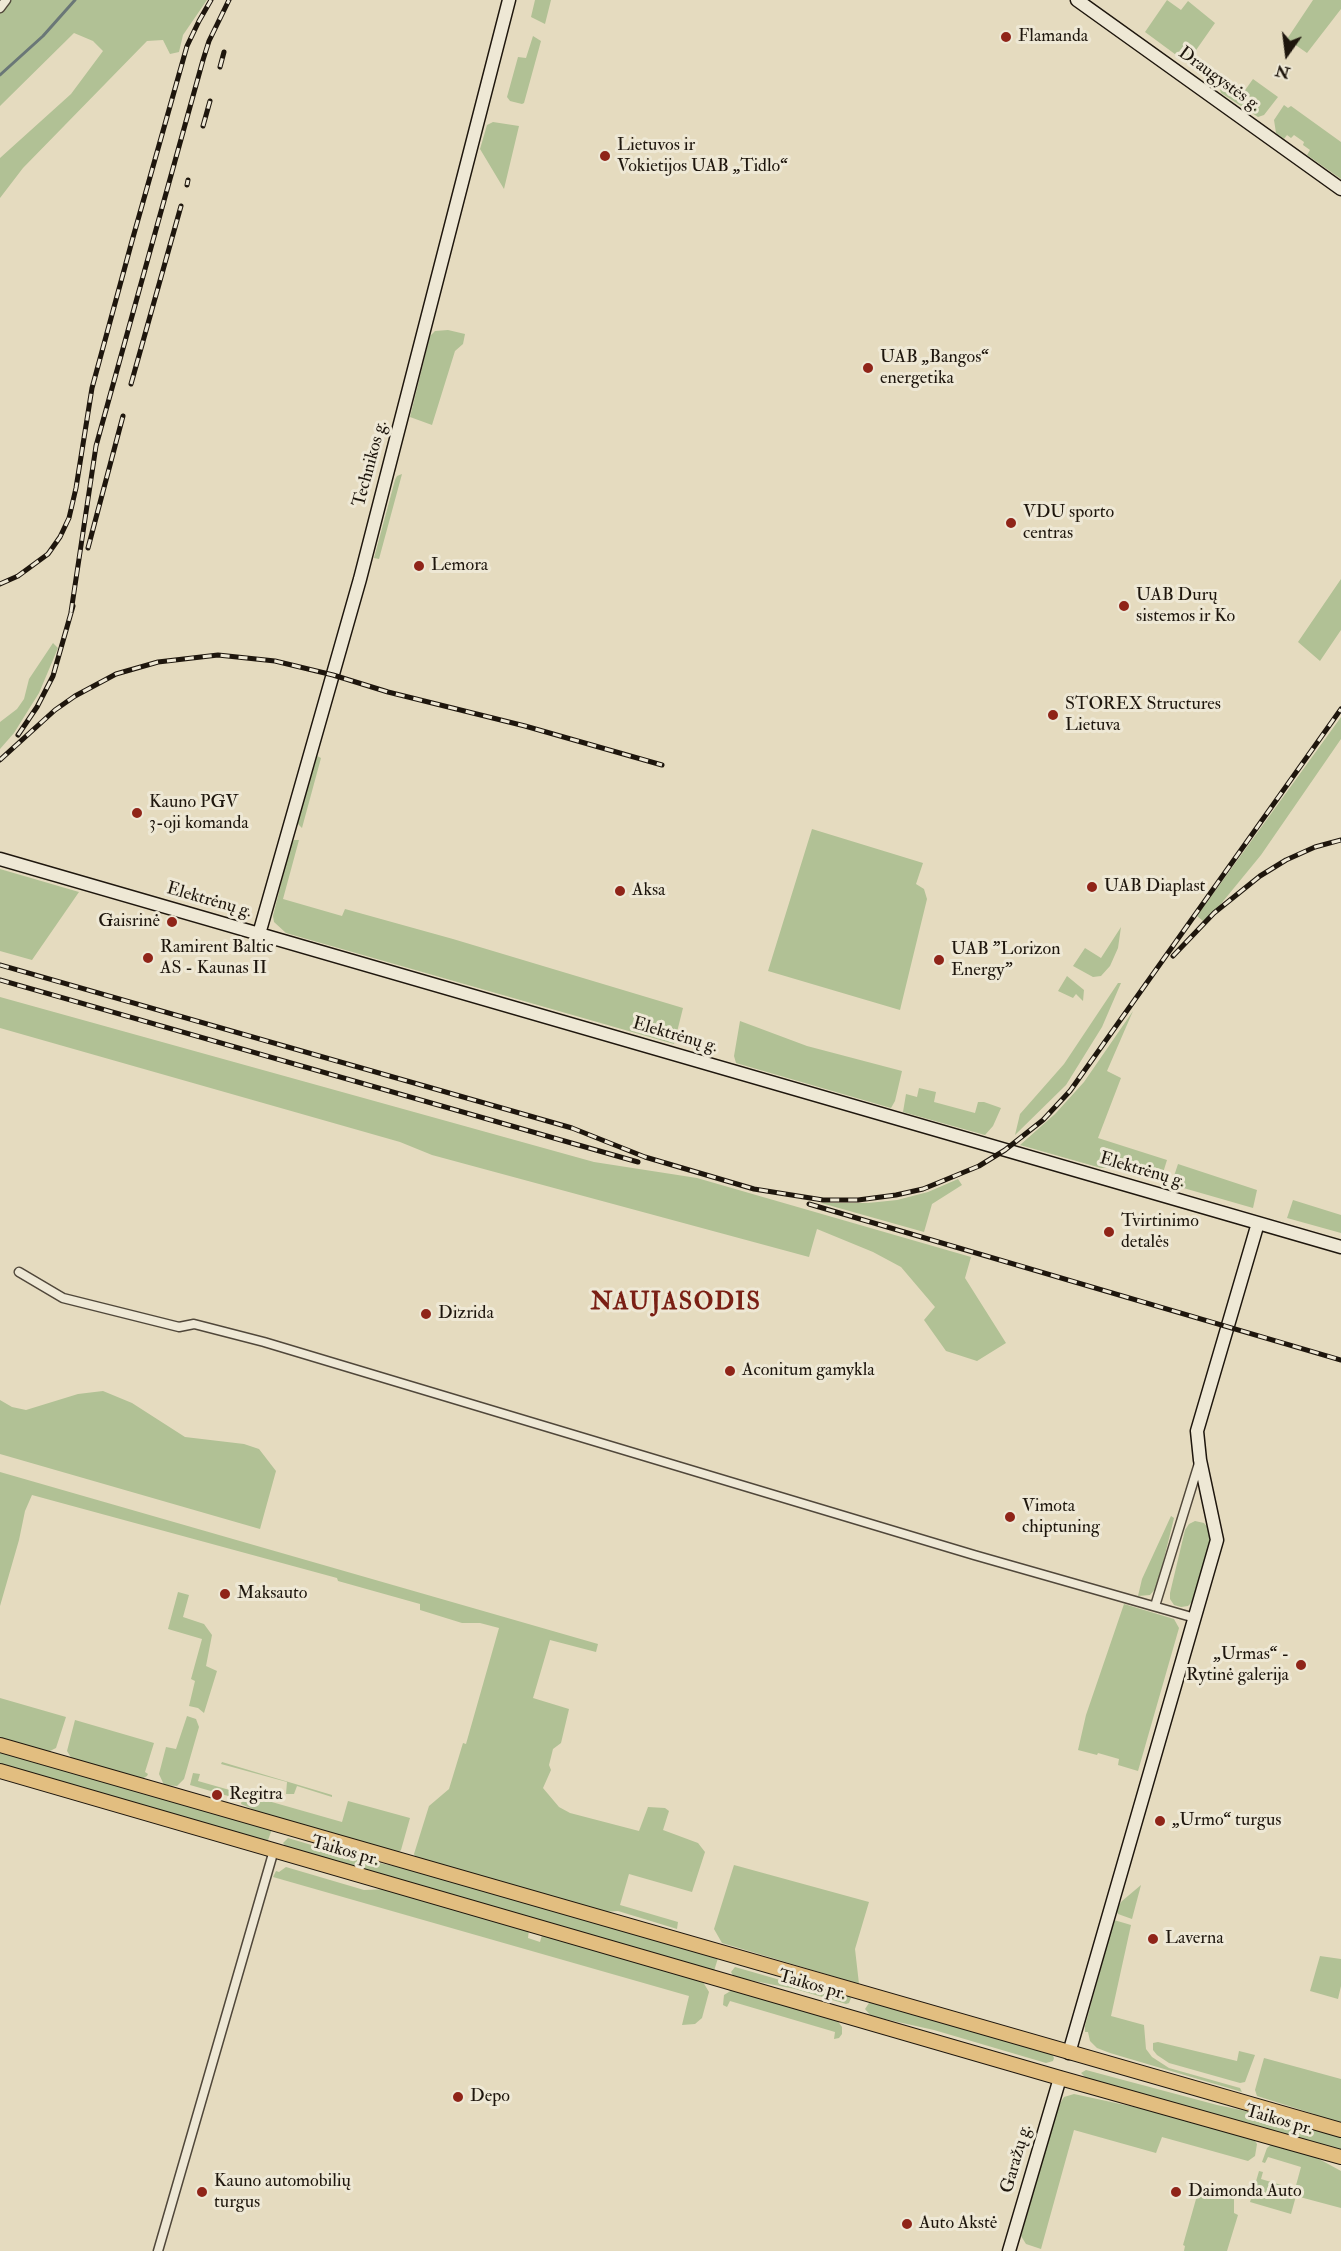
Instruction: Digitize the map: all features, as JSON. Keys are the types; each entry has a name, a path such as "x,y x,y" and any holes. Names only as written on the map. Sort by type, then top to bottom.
{"main road":[{"name":"Taikos pr.","path":"0,1745 1341,2130"},
{"name":"Taikos pr.","path":"0,1771 1060,2078 1341,2157"},
{"name":"Taikos pr.","path":"274,1850 277,1840 292,1829"},
{"path":"723,1979 730,1955"},
{"path":"849,2016 860,1992"},
{"path":"1060,2078 1069,2053"}],"street":[{"path":"0,8 6,0"},
{"name":"Technikos g.","path":"259,934 360,579 509,0"},
{"name":"Draugystės g.","path":"1077,0 1341,189"},
{"name":"Elektrėnų g.","path":"0,859 1341,1247"},
{"path":"1069,2053 1217,1540 1200,1460 1197,1431 1258,1223"},
{"path":"19,1272 63,1298 178,1327 194,1324 264,1342 929,1542 1195,1618"},
{"path":"1155,1606 1200,1460"},
{"path":"159,2251 217,2041 274,1850"},
{"name":"Garažų g.","path":"1008,2251 1060,2078"}],"green space":[{"path":"0,0 207,0 183,35 179,52 170,54 163,40 147,41 23,168 0,198 0,158 71,94 103,51 93,41 74,33 0,106"},
{"path":"535,0 551,0 545,24 531,17"},
{"path":"1167,0 1181,10 1188,1 1215,23 1187,63 1145,32"},
{"path":"1313,0 1341,0 1341,9 1307,53 1287,39"},
{"path":"533,36 541,41 524,103 510,101 507,97 518,57 526,58"},
{"path":"1253,79 1278,97 1264,115 1258,117 1221,93 1220,90 1222,89 1238,100"},
{"path":"1284,105 1288,108 1291,106 1341,142 1341,179 1307,155 1310,150 1303,145 1304,142 1294,135 1291,138 1287,135 1284,139 1276,133 1274,120"},
{"path":"493,122 519,126 504,189 480,149 487,125"},
{"path":"448,330 465,334 463,344 455,351 432,425 410,417 430,336 435,331"},
{"path":"402,474 379,559 374,558 395,480"},
{"path":"1341,579 1341,630 1320,661 1298,642"},
{"path":"53,643 58,648 39,693 14,733 0,749 0,722 17,709 24,699 29,679"},
{"path":"1341,717 1341,739 1261,855 1220,905 1203,921 1197,916"},
{"path":"317,756 321,758 302,828 297,823"},
{"path":"812,829 923,863 916,884 924,889 927,899 900,1010 768,971"},
{"path":"294,840 299,840 283,899 342,916 345,909 683,1008 674,1044 286,933 274,922 273,916 291,844"},
{"path":"0,869 79,892 32,960 0,951"},
{"path":"1121,927 1118,948 1110,966 1101,976 1093,977 1073,966 1085,948 1101,958"},
{"path":"1067,976 1084,990 1083,1001 1076,994 1073,998 1058,991"},
{"path":"1118,983 1121,983 1102,1027 1066,1085 1015,1135 1020,1114 1064,1064"},
{"path":"0,997 594,1162 697,1178 971,1257 965,1278 1006,1343 977,1361 946,1351 924,1320 935,1307 901,1267 873,1252 817,1229 809,1257 432,1155 400,1142 0,1028"},
{"path":"1133,1011 1107,1071 1121,1078 1098,1138 1167,1160 1158,1181 1110,1168 1101,1168 1020,1145 1055,1114 1084,1082"},
{"path":"740,1021 807,1046 902,1071 895,1101 891,1108 736,1063 734,1056"},
{"path":"919,1088 936,1092 934,1102 975,1113 978,1102 1001,1108 993,1126 985,1135 903,1112 906,1094 917,1097"},
{"path":"1178,1164 1257,1190 1253,1208 1180,1187 1174,1176"},
{"path":"958,1179 962,1185 932,1204 924,1232 821,1203 868,1203 897,1200 928,1192"},
{"path":"1293,1200 1341,1215 1341,1233 1287,1218"},
{"path":"103,1391 132,1403 185,1437 244,1444 259,1449 276,1471 260,1529 0,1454 0,1400 12,1407 26,1410 78,1394"},
{"path":"0,1472 598,1644 596,1652 550,1640 533,1698 569,1709 561,1743 553,1749 549,1765 551,1770 543,1788 559,1807 570,1813 639,1831 648,1807 665,1808 669,1811 663,1830 698,1843 705,1852 692,1892 629,1874 620,1905 678,1922 677,1929 618,1911 604,1912 416,1859 414,1854 429,1806 449,1789 463,1743 466,1744 499,1628 480,1623 462,1623 420,1610 420,1604 338,1581 337,1578 32,1495 25,1511 0,1606"},
{"path":"1171,1516 1174,1518 1157,1587 1150,1595 1138,1596 1142,1579"},
{"path":"1195,1521 1204,1523 1209,1529 1210,1542 1192,1602 1188,1606 1181,1607 1174,1605 1170,1599 1170,1593 1185,1530"},
{"path":"178,1592 189,1595 183,1617 204,1624 212,1635 206,1666 217,1671 204,1713 198,1708 189,1706 195,1681 191,1679 202,1639 168,1629"},
{"path":"1124,1604 1174,1619 1179,1628 1138,1771 1118,1765 1119,1759 1078,1750 1086,1715"},
{"path":"0,1698 66,1717 56,1748 48,1752 0,1738"},
{"path":"187,1716 196,1719 199,1727 184,1779 177,1786 164,1785 159,1774 166,1747 176,1749"},
{"path":"75,1720 154,1743 145,1772 147,1776 142,1779 72,1759 67,1751"},
{"path":"0,1751 272,1829 267,1843 0,1765"},
{"path":"222,1762 332,1795 332,1797 297,1786 294,1794 286,1794 287,1782 221,1764"},
{"path":"193,1773 200,1774 198,1781 342,1822 348,1801 410,1818 401,1850 398,1853 266,1815 241,1804 242,1800 190,1785"},
{"path":"288,1838 355,1858 409,1869 718,1958 714,1971 287,1848 283,1843"},
{"path":"734,1865 869,1902 855,1949 859,1984 722,1943 714,1929"},
{"path":"286,1867 364,1890 388,1889 529,1930 528,1938 540,1942 542,1935 703,1982 709,1992 702,2018 695,2024 682,2025 689,1996 273,1877 276,1871 279,1872"},
{"path":"1141,1885 1132,1919 1118,1914 1116,1909 1122,1901"},
{"path":"1114,1920 1131,1925 1111,2016 1144,2025 1146,2049 1152,2057 1169,2068 1240,2088 1242,2092 1110,2053 1097,2048 1090,2041 1088,2032 1085,2032 1085,2026"},
{"path":"1320,1956 1341,1959 1341,1986 1338,1999 1310,1991"},
{"path":"735,1967 794,1984 848,1995 851,1998 846,2004 795,1989 734,1977 731,1972"},
{"path":"732,1990 741,1990 837,2020 842,2027 842,2034 839,2038 834,2039 835,2032 730,2001 727,2007 723,2005 724,1995"},
{"path":"873,2002 1052,2054 1054,2058 1053,2061 1046,2063 934,2030 871,2016 865,2009 869,2003"},
{"path":"1158,2042 1237,2061 1239,2051 1255,2055 1245,2082 1240,2083 1169,2063 1153,2050 1153,2043"},
{"path":"1264,2058 1341,2079 1341,2125 1257,2096 1255,2090"},
{"path":"1086,2070 1217,2105 1265,2115 1341,2137 1341,2152 1086,2078 1081,2073"},
{"path":"1074,2094 1167,2114 1252,2137 1257,2144 1255,2156 1248,2161 1162,2137 1156,2153 1074,2130 1041,2249 1026,2244 1021,2236 1058,2107 1064,2097"},
{"path":"1273,2143 1308,2153 1341,2171 1341,2208 1296,2196 1291,2214 1250,2202 1259,2171 1263,2172 1261,2179 1295,2189 1301,2167 1268,2157 1265,2163 1262,2162 1267,2148"},
{"path":"1200,2185 1234,2196 1234,2213 1238,2215 1227,2251 1184,2251 1185,2246 1183,2245"}],"waterway":[{"path":"0,75 43,36 75,0"}],"railway":[{"path":"0,584 18,576 48,554 69,518 92,388 132,241 187,46 211,0"},
{"path":"71,612 96,446 203,60 209,41 229,0"},
{"path":"220,67 224,52"},
{"path":"203,126 210,101"},
{"path":"187,185 188,180"},
{"path":"131,384 181,206"},
{"path":"88,548 123,416"},
{"path":"18,735 37,707 53,676 73,606"},
{"path":"0,760 55,710 75,696 116,674 158,662 218,655 275,661 333,675 388,692 525,726 662,765"},
{"path":"0,965 572,1128 645,1157 754,1189 823,1200 858,1200 896,1195 923,1189 979,1166 1005,1150 1043,1120 1070,1091 1341,709"},
{"path":"1173,956 1214,913 1260,876 1286,860 1315,847 1341,840"},
{"path":"0,980 638,1162"},
{"path":"809,1204 1341,1360"}],"place":[{"name":"Flamanda","path":"1006,37"},
{"name":"Lietuvos ir Vokietijos UAB „Tidlo“","path":"605,156"},
{"name":"UAB „Bangos“ energetika","path":"868,368"},
{"name":"VDU sporto centras","path":"1011,523"},
{"name":"Lemora","path":"419,566"},
{"name":"UAB Durų sistemos ir Ko","path":"1124,606"},
{"name":"STOREX Structures Lietuva","path":"1053,715"},
{"name":"Kauno PGV 3-oji komanda","path":"137,813"},
{"name":"UAB Diaplast","path":"1092,887"},
{"name":"Aksa","path":"620,891"},
{"name":"Gaisrinė","path":"172,922"},
{"name":"Ramirent Baltic AS - Kaunas II","path":"148,958"},
{"name":"UAB \"Lorizon Energy\"","path":"939,960"},
{"name":"Tvirtinimo detalės","path":"1109,1232"},
{"name":"Dizrida","path":"426,1314"},
{"name":"Aconitum gamykla","path":"730,1371"},
{"name":"Vimota chiptuning","path":"1010,1517"},
{"name":"Maksauto","path":"225,1594"},
{"name":"„Urmas“ - Rytinė galerija","path":"1301,1665"},
{"name":"Regitra","path":"217,1795"},
{"name":"„Urmo“ turgus","path":"1160,1821"},
{"name":"Laverna","path":"1153,1939"},
{"name":"Depo","path":"458,2097"},
{"name":"Kauno automobilių turgus","path":"202,2192"},
{"name":"Daimonda Auto","path":"1176,2192"},
{"name":"Auto Akstė","path":"907,2224"}],"district":[{"name":"NAUJASODIS","path":"676,1304"}]}
